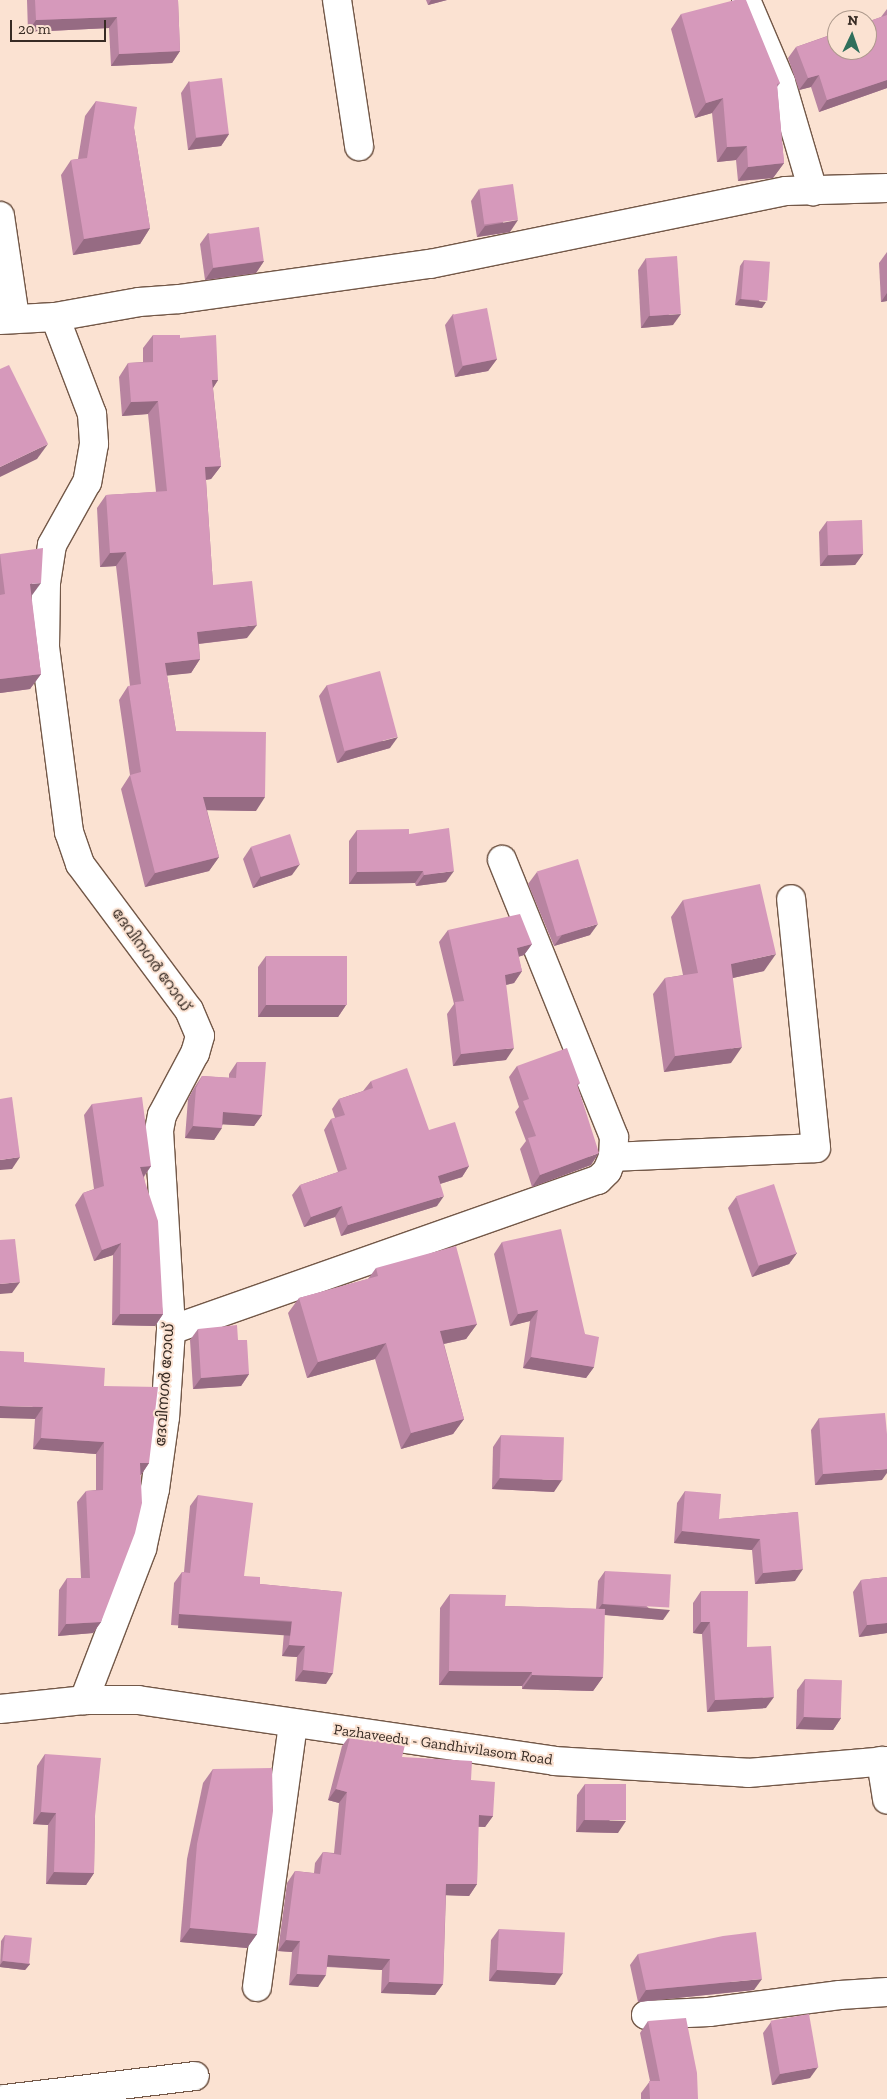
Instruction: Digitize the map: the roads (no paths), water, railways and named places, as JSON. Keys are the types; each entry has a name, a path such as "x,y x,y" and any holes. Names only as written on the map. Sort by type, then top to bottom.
{"street":[{"path":"337,0 359,146"},
{"path":"746,0 781,82 813,191"},
{"path":"0,216 7,319 55,317 139,302 180,299 430,264 786,192 887,188"},
{"name":"ദേവിനഗർ റോഡ്","path":"55,317 92,414 94,444 87,482 52,545 46,583 45,647 69,832 80,864 189,1010 200,1036 196,1053 162,1115 159,1131 171,1330 165,1417 155,1489 142,1548 84,1700"},
{"path":"171,1330 598,1180 607,1171 613,1157 614,1137 502,860"},
{"path":"613,1157 816,1148 791,899"},
{"name":"Pazhaveedu - Gandhivilasom Road","path":"0,1709 84,1700 138,1700 202,1708 293,1725 380,1735 554,1761 748,1773 884,1761"},
{"path":"257,1987 293,1725"},
{"path":"884,1761 887,1800"},
{"path":"646,2015 709,2012 840,1995 887,1992"},
{"path":"5,2099 195,2076"}]}
